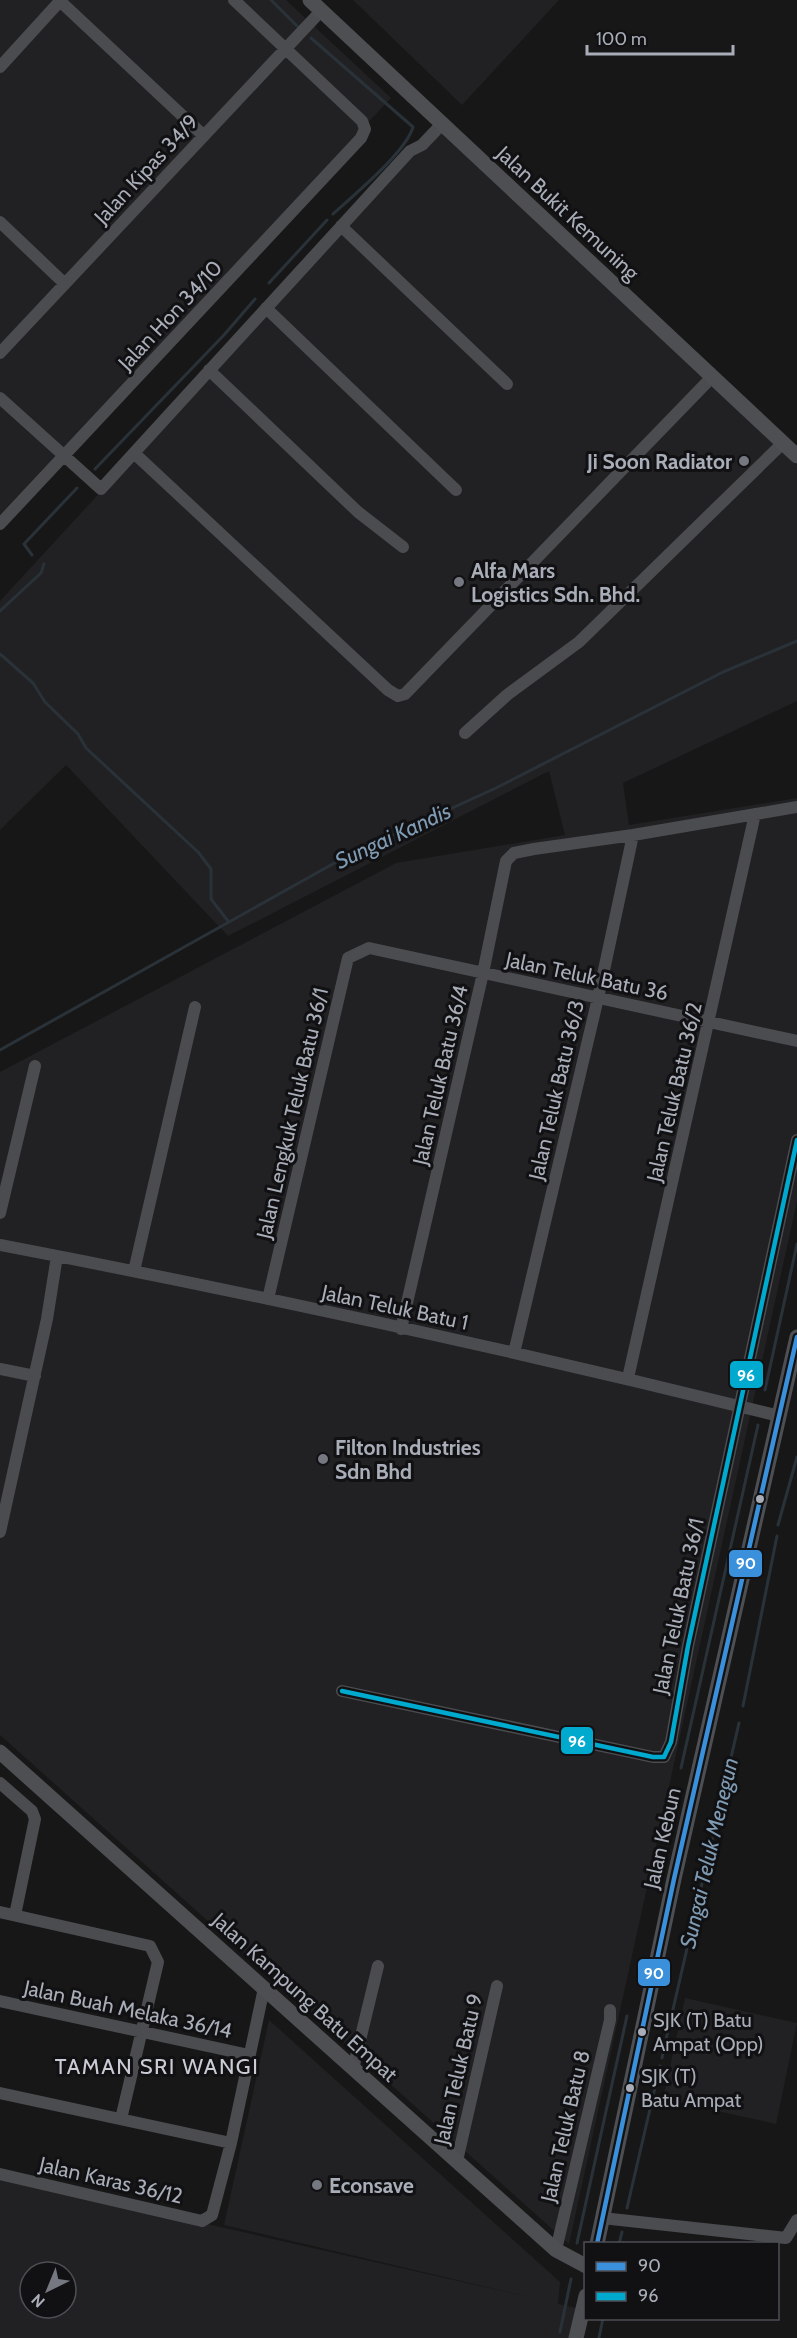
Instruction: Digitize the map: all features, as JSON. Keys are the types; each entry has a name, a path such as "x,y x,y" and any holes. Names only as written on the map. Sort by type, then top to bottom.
{"main road":[{"name":"Jalan Bukit Kemuning","path":"316,5 797,456"},
{"name":"Jalan Kebun","path":"597,2242 669,1900 779,1416 792,1380 797,1336"},
{"name":"Jalan Kampung Batu Empat","path":"0,1752 556,2250 584,2265"},
{"path":"576,2338 584,2301"}],"street":[{"path":"234,0 286,48"},
{"path":"0,67 61,1 204,136"},
{"name":"Jalan Kipas 34/9","path":"0,353 286,48 316,5"},
{"name":"Jalan Hon 34/10","path":"0,525 361,138 364,129 362,121 286,48"},
{"path":"0,398 101,489 410,151 423,145 442,124"},
{"path":"0,222 65,284"},
{"path":"341,226 507,384"},
{"path":"266,308 456,490"},
{"path":"209,370 358,512 403,547"},
{"path":"134,453 388,690 398,696 405,694 712,377"},
{"path":"465,733 507,695 579,642 783,443"},
{"path":"633,835 797,807"},
{"name":"Jalan Teluk Batu 36/2","path":"628,1378 755,814"},
{"name":"Jalan Teluk Batu 36/4","path":"401,1329 483,973 506,861 514,853 633,835"},
{"name":"Jalan Teluk Batu 36/3","path":"514,1353 598,998 633,835"},
{"name":"Jalan Teluk Batu 36","path":"369,948 797,1041"},
{"name":"Jalan Lengkuk Teluk Batu 36/1","path":"268,1299 348,958 369,948"},
{"path":"134,1271 195,1007"},
{"path":"0,1213 35,1066"},
{"name":"Jalan Teluk Batu 36/1","path":"342,1691 653,1757 664,1757 671,1742 688,1646 797,1140"},
{"name":"Jalan Teluk Batu 1","path":"0,1245 268,1299 628,1378 779,1416"},
{"path":"0,1532 4,1492 35,1376 57,1256"},
{"path":"0,1369 35,1376"},
{"path":"0,1783 32,1811 35,1819 15,1915"},
{"path":"0,1912 150,1946 158,1962 120,2119"},
{"path":"353,2069 378,1966"},
{"name":"Jalan Teluk Batu 9","path":"457,2161 497,1986"},
{"path":"0,2093 231,2143 264,1988"},
{"name":"Jalan Buah Melaka 36/14","path":"0,2001 249,2055"},
{"name":"Jalan Teluk Batu 8","path":"556,2250 610,2020 610,2010"},
{"name":"Jalan Karas 36/12","path":"0,2174 202,2221 212,2215 231,2143"},
{"path":"602,2218 786,2238 797,2220"}],"shaded area":[{"path":"0,0 286,0 391,98 0,515"},
{"path":"353,0 559,0 462,105"},
{"path":"441,131 797,465 797,701 623,783 629,825 797,798 797,1201 569,2244 0,1735 0,1072 396,863 565,835 549,771 228,936 66,765 0,830 0,601 411,155"},
{"name":"SJK (T) Batu Ampat","path":"685,1998 797,2023 776,2124 663,2099"},
{"path":"269,2020 560,2282 558,2304 576,2308 569,2338 0,2338 0,2177 533,2298 224,2225"}],"waterway":[{"path":"271,0 297,26"},
{"path":"311,38 413,127 390,161 333,214"},
{"path":"269,283 327,220"},
{"path":"95,469 224,335 255,299"},
{"path":"32,555 24,544 77,488"},
{"path":"0,611 41,573 44,564"},
{"name":"Sungai Kandis","path":"0,1050 347,856 496,788 723,672 797,641"},
{"path":"0,654 33,683 45,702 78,734 86,748 198,852 211,869 211,899 228,921"},
{"path":"765,1390 797,1244"},
{"path":"681,1768 758,1425"},
{"name":"Sungai Teluk Menegun","path":"778,1525 797,1457"},
{"name":"Sungai Teluk Menegun","path":"743,1706 777,1536"},
{"name":"Sungai Teluk Menegun","path":"671,2018 739,1723"},
{"path":"577,2243 627,2016"},
{"name":"Sungai Teluk Menegun","path":"662,2058 669,2026"},
{"name":"Sungai Teluk Menegun","path":"627,2208 660,2066"},
{"name":"Sungai Teluk Menegun","path":"620,2242 622,2232"},
{"path":"560,2332 571,2279"},
{"name":"Sungai Teluk Menegun","path":"599,2338 603,2320"}],"transit line":[{"name":"96","path":"342,1691 653,1757 664,1757 671,1742 688,1646 797,1140"},
{"name":"90","path":"597,2242 674,1879 797,1337"}],"place":[{"name":"Ji Soon Radiator","path":"744,461"},
{"name":"Alfa Mars Logistics Sdn. Bhd.","path":"459,582"},
{"name":"Filton Industries Sdn Bhd","path":"323,1459"},
{"name":"SJK (T) Batu Ampat (Opp)","path":"642,2032"},
{"name":"SJK (T) Batu Ampat","path":"630,2088"},
{"name":"Econsave","path":"317,2185"}],"district":[{"name":"TAMAN SRI WANGI","path":"157,2066"}]}
